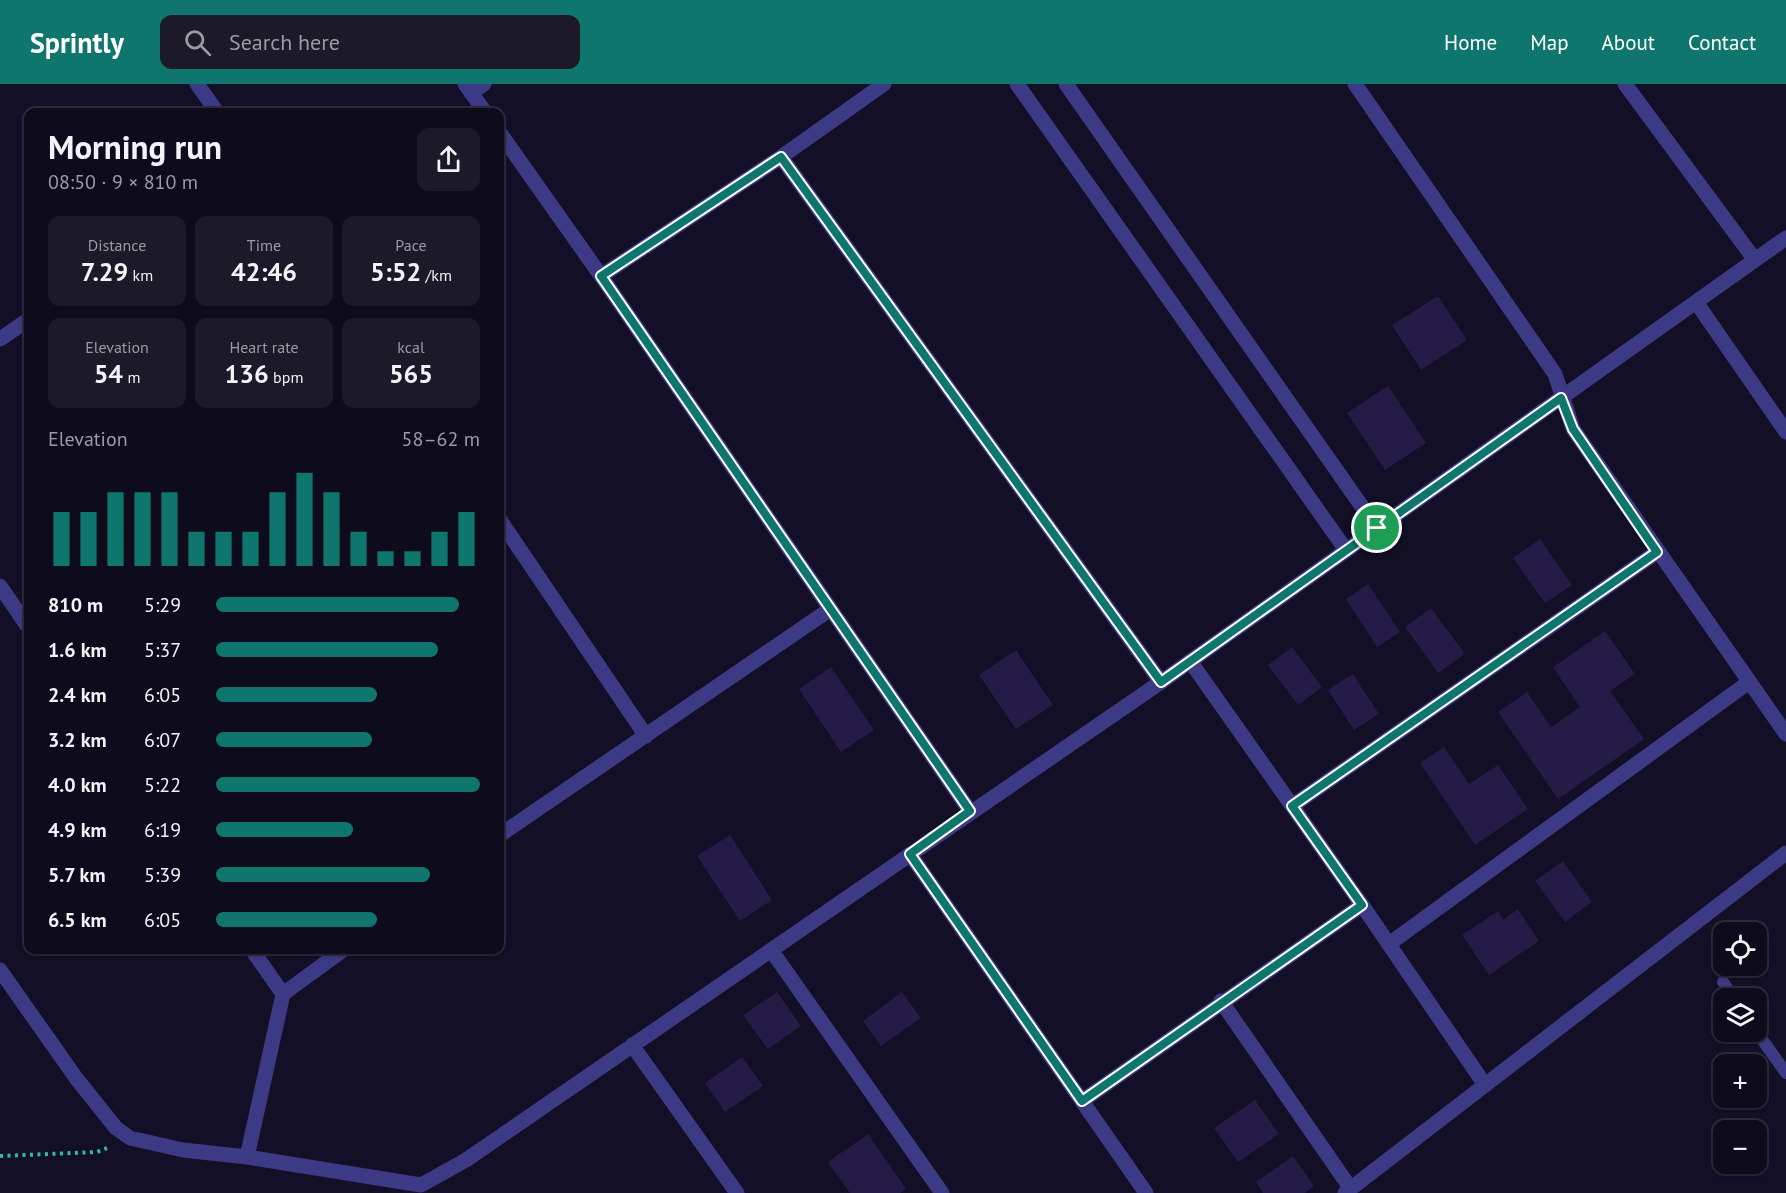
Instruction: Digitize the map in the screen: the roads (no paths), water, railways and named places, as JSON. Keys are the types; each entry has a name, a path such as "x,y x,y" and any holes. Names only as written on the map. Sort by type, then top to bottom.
{"street":[{"path":"197,84 214,108"},
{"path":"482,108 468,88 484,84"},
{"path":"601,276 781,157 884,84"},
{"path":"1017,84 1346,550"},
{"path":"1066,84 1377,528"},
{"path":"1355,84 1555,374 1573,429 1786,734"},
{"path":"1625,84 1755,260"},
{"path":"504,139 970,811"},
{"path":"781,157 1161,682"},
{"path":"0,970 76,1078 116,1128 130,1138 183,1150 247,1157 421,1185 466,1160 970,811 1161,682 1786,238"},
{"path":"1696,302 1786,432"},
{"path":"0,339 24,323"},
{"path":"504,526 646,736"},
{"path":"1292,806 1657,552"},
{"path":"0,586 24,621"},
{"path":"504,832 830,610"},
{"path":"1190,661 1362,905 1485,1085"},
{"path":"1389,944 1749,682"},
{"path":"1221,1001 1348,1191 1786,853"},
{"path":"910,854 1146,1193"},
{"path":"1082,1101 1221,1001 1362,905"},
{"path":"771,950 942,1193"},
{"path":"255,954 283,994"},
{"path":"247,1157 283,994 338,954"},
{"path":"632,1045 736,1193"}],"lane":[{"path":"1723,982 1727,988"},
{"path":"1764,1042 1786,1073"}]}
